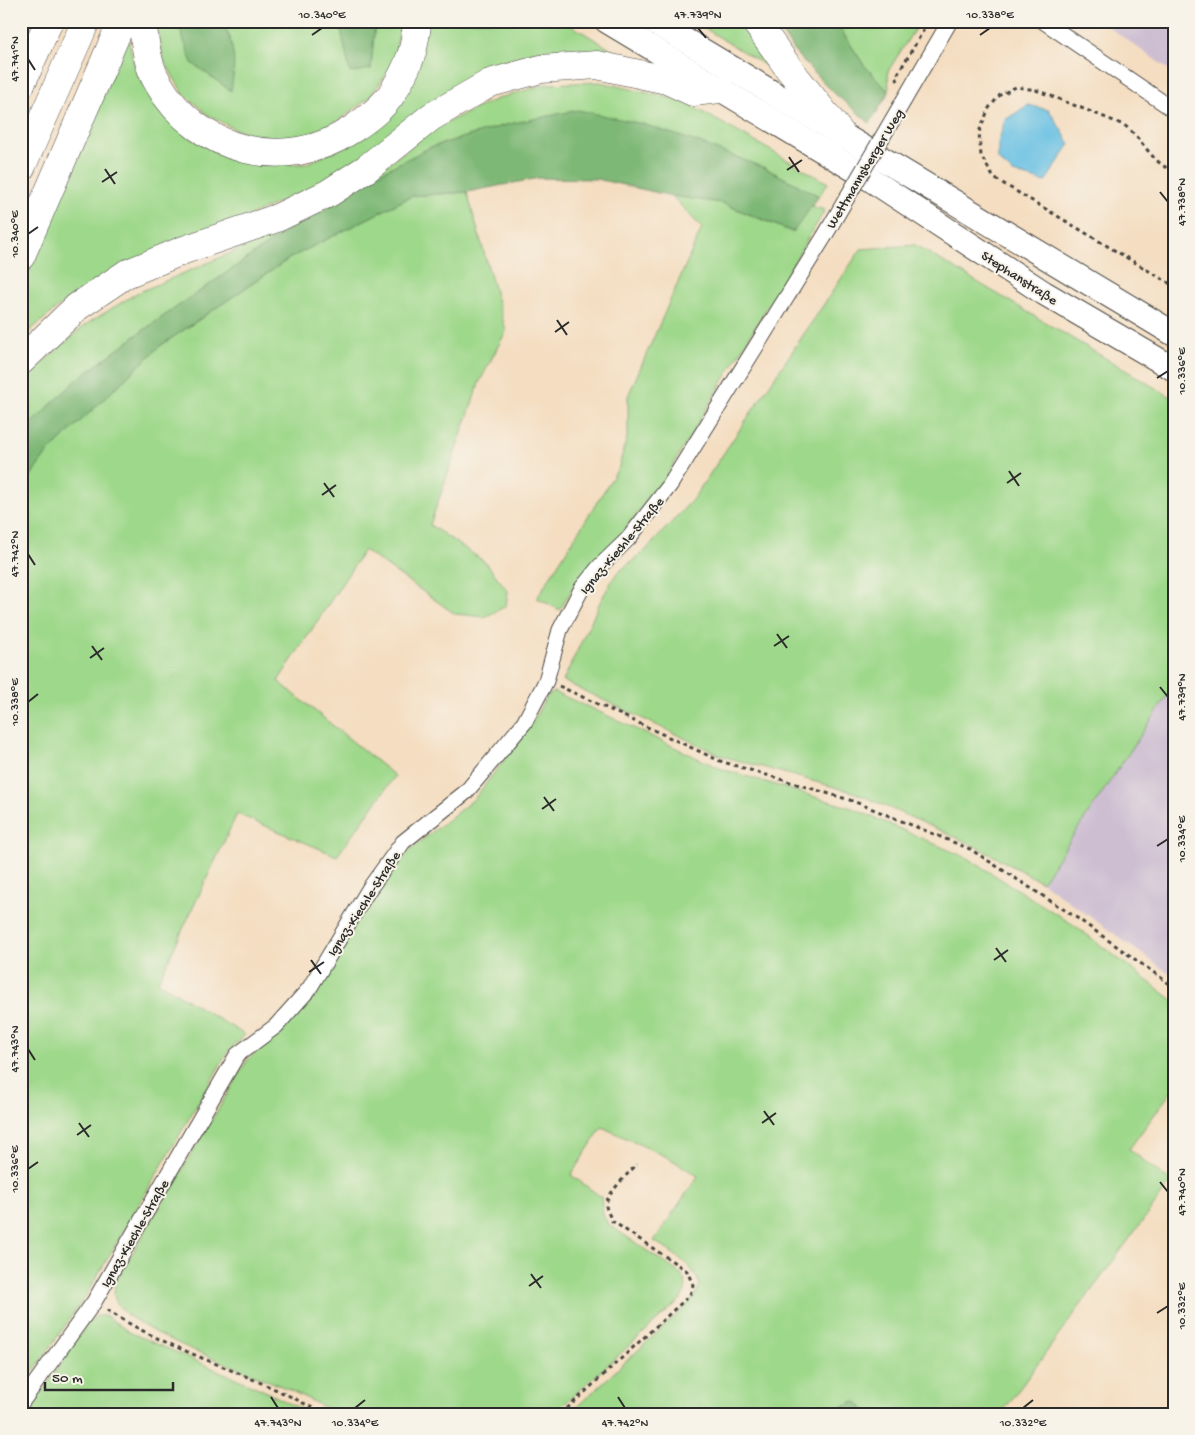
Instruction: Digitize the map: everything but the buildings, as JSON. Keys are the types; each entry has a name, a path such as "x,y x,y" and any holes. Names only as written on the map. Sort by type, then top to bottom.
{"highway":[{"path":"21,84 49,21"},
{"path":"21,168 86,21"},
{"path":"21,256 122,21"},
{"path":"142,21 147,57 158,83 177,109 206,134 239,148 278,154 312,148 340,138 372,116 392,94 411,58 418,21"},
{"path":"755,21 790,70 841,134"},
{"path":"21,361 77,306 126,274 184,250 277,218 330,192 366,169 431,117 490,83 541,69 597,65 667,80 693,92 720,89"}],"main road":[{"name":"Stephanstraße","path":"606,21 870,179 1044,293 1174,369"},
{"name":"Stephanstraße","path":"654,21 1174,334"}],"street":[{"name":"Wettmannsberger Weg","path":"824,237 950,21"},
{"path":"1043,21 1174,110"},
{"name":"Ignaz-Kiechle-Straße","path":"21,1403 94,1302 236,1055 276,1026 309,989 369,889 403,842 466,792 524,723 546,681 560,630 582,588 599,567 628,539 670,485 824,237"}],"path":[{"path":"896,77 929,21"},
{"path":"1174,171 1163,168 1133,131 1124,125 1036,90 1016,87 1000,95 989,108 979,132 981,156 994,178 1174,286"},
{"path":"546,681 720,761 853,800 970,849 1077,918 1174,987"},
{"path":"561,1414 690,1295 694,1285 687,1271 612,1220 608,1213 606,1204 608,1196 637,1164"},
{"path":"94,1302 130,1326 264,1384 323,1414"}],"shaded area":[{"path":"1100,21 1174,21 1174,73"},
{"path":"1174,686 1174,977 1042,882"}],"green space":[{"path":"154,21 181,21 180,30 231,40 222,21 338,21 341,30 371,69 375,21 401,22 393,65 369,98 339,120 305,136 266,139 235,129 208,115 183,93 164,61"},
{"path":"181,21 222,21 232,47 234,71 231,91 192,63 180,30"},
{"path":"338,21 375,21 371,69 350,73"},
{"path":"426,21 564,21 622,56 592,51 537,51 485,67 426,105 359,159 322,183 72,296 21,338 21,290 128,37 136,72 158,109 185,135 220,154 259,164 305,164 352,144"},
{"path":"693,21 740,21 771,69"},
{"path":"774,21 835,21 864,65 889,92 870,123 834,93 796,54"},
{"path":"835,21 920,21 888,71 889,92 864,65"},
{"path":"600,82 683,101 828,183 819,196 765,168 643,124 509,124 431,147 370,178 436,127 499,98 547,84"},
{"path":"578,110 643,124 697,142 765,168 819,196 793,232 722,203 672,196 597,179 539,178 467,192 412,196 290,258 160,346 48,452 21,489 21,433 78,379 138,334 294,226 335,203 370,178 431,147 509,124"},
{"path":"467,192 506,331 479,383 430,525 485,562 508,591 506,606 485,617 455,614 364,550 278,681 395,776 337,856 237,814 158,982 245,1035 229,1050 85,1297 21,1389 21,489 48,452 160,346 290,258 412,196"},
{"path":"672,196 722,203 792,232 812,206 825,210 664,480 622,533 575,584 560,610 537,598 619,467 628,433 628,396 702,228"},
{"path":"294,226 138,334 78,379 21,433 21,392 41,364 85,325 137,293"},
{"path":"915,245 1174,399 1174,686 1042,882 973,845 856,793 722,756 563,681 601,600 616,574 646,550 693,499 861,249"},
{"path":"554,692 719,768 852,808 967,858 1074,925 1174,1001 1174,1088 1129,1149 1171,1182 1001,1414 870,1414 855,1401 826,1414 569,1414 687,1305 695,1296 700,1285 687,1265 654,1241 698,1176 669,1158 602,1127 571,1175 601,1197 603,1215 608,1224 681,1274 686,1284 685,1290 680,1300 553,1414 336,1414 285,1388 187,1347 144,1326 118,1305 114,1292 117,1279 248,1059 282,1031 316,994 374,892 411,849 474,799 531,725 546,697"},
{"path":"97,1316 106,1316 129,1332 263,1390 311,1414 25,1414 32,1407 89,1321"},
{"path":"855,1401 870,1414 826,1414"}],"water":[{"path":"1028,105 1049,110 1070,144 1045,182 1013,173 998,160 998,143 1005,120"}]}
